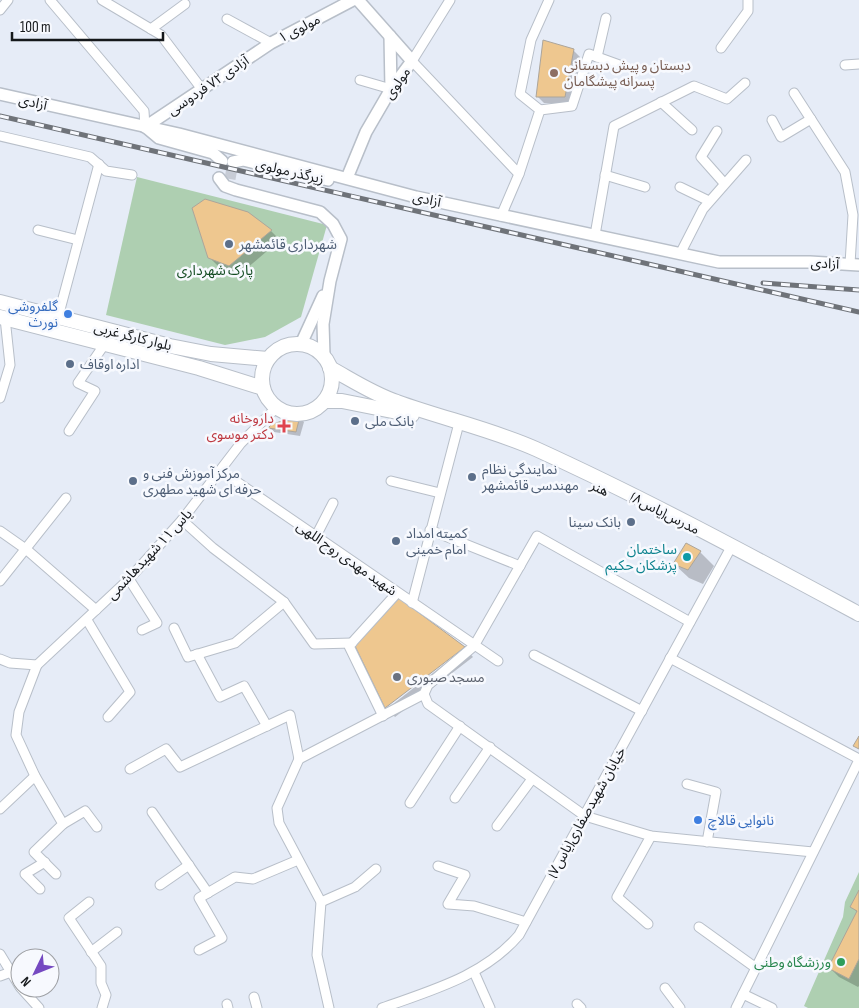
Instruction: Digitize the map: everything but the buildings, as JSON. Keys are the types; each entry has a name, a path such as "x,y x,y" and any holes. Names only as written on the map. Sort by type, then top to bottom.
{"main road":[{"name":"بلوار کارگر غربی","path":"0,302 107,330 211,354 268,359"},
{"name":"بلوار کارگر غربی","path":"2,318 199,368 263,388"},
{"path":"104,345 107,330"},
{"path":"301,344 327,362 332,375 331,389 325,401 307,413 286,412 268,399 263,388 262,377 268,359 280,348 301,344"},
{"name":"مدرس(یاس۸)","path":"327,362 373,392 409,406 471,424 537,449 627,493 859,614"},
{"name":"هنر","path":"325,401 342,401 407,414 458,427 536,457 729,551 859,621"}],"street":[{"path":"0,10 8,0"},
{"path":"50,0 144,111 145,127"},
{"path":"102,0 116,3 161,35 201,88"},
{"name":"مولوی ۱","path":"271,43 354,0"},
{"name":"مولوی","path":"347,178 366,132 391,89 412,62 358,0"},
{"path":"450,0 412,62 518,174"},
{"path":"549,0 532,40 520,94 540,110 572,106 589,54 622,66"},
{"path":"721,48 748,11 748,0"},
{"path":"151,29 185,4"},
{"path":"227,18 271,43"},
{"path":"596,57 606,18"},
{"path":"360,80 391,89 390,36"},
{"name":"آزادی ۷۲ فردوسی","path":"145,127 271,43"},
{"path":"845,65 859,64"},
{"path":"595,235 614,126 694,86 727,99 745,83"},
{"path":"794,93 844,172 853,215 854,265"},
{"name":"آزادی","path":"0,94 145,127 416,197 718,262 854,265"},
{"path":"661,102 692,130"},
{"path":"502,216 540,110"},
{"path":"772,120 781,137 810,119"},
{"name":"زیرگذر مولوی","path":"145,127 159,138 213,153 227,162 243,160 336,182 347,178"},
{"path":"717,131 701,157 724,183"},
{"path":"0,136 90,158 106,171 132,175"},
{"path":"680,254 703,209 746,160"},
{"path":"58,317 99,164"},
{"path":"605,175 645,187"},
{"path":"225,178 224,186 320,212 333,224 341,239 330,281 322,324 327,362"},
{"path":"680,187 709,201"},
{"path":"38,230 78,240"},
{"path":"301,344 330,281"},
{"path":"0,398 10,365 2,318"},
{"path":"69,431 95,391 78,383 104,345"},
{"name":"یاس ۱۱ شهیدهاشمی","path":"36,665 87,620 129,579 182,520 242,442 277,407"},
{"path":"412,603 458,427"},
{"name":"شهید مهدی روح اللهی","path":"221,471 498,661"},
{"path":"391,481 440,493"},
{"path":"0,581 6,571 27,550 66,498"},
{"path":"316,536 333,504"},
{"path":"182,520 213,548 284,602 314,644 352,643"},
{"path":"430,530 520,566"},
{"path":"0,532 27,550 96,610"},
{"path":"299,759 424,694 428,685 474,646 537,536 690,622"},
{"name":"خیابان شهیدصفاری(یاس۷)","path":"382,1008 437,989 474,972 506,950 519,935 729,551"},
{"path":"129,579 158,623 142,630"},
{"path":"383,716 349,646 397,592"},
{"path":"174,628 188,657 235,643 284,602"},
{"path":"87,620 130,692 108,717"},
{"path":"197,654 220,697 244,686 267,726"},
{"path":"534,656 642,711"},
{"path":"670,658 859,759 736,1008"},
{"path":"0,659 10,663 36,665 19,712 16,735 35,776 63,824"},
{"path":"424,694 428,704 585,816 651,836 813,852"},
{"path":"130,769 166,749 180,767 290,715 299,759 277,808 279,823 321,902 316,955 329,1008"},
{"path":"410,803 460,726"},
{"path":"455,798 490,747"},
{"path":"0,809 35,776"},
{"path":"497,826 532,779"},
{"path":"687,784 716,792 707,842"},
{"path":"56,874 34,852 63,824 85,811 97,827"},
{"path":"152,812 208,893"},
{"path":"648,924 617,897 651,836"},
{"path":"200,950 222,938 199,898 236,877 253,879 298,860"},
{"path":"40,889 25,874 45,862"},
{"path":"160,885 189,865"},
{"path":"438,866 465,875 448,904 474,906 526,922"},
{"path":"321,902 354,887 376,869"},
{"path":"89,902 69,918 101,966 101,983 106,995 102,1008"},
{"path":"699,927 756,968"},
{"path":"91,952 117,932"},
{"path":"0,954 10,972 0,976"},
{"path":"474,972 490,1008"},
{"path":"665,988 680,1008"},
{"path":"743,994 772,1008"},
{"path":"254,997 257,1008"},
{"path":"30,998 39,1008"}],"green space":[{"name":"پارک شهرداری","path":"137,177 327,225 301,317 265,337 225,345 106,315"},
{"name":"ورزشگاه وطنی","path":"859,872 859,1008 808,1008 804,1006 843,917 845,902"}],"tunnel":[{"path":"230,179 233,162"}],"railway":[{"path":"0,116 859,312"},
{"path":"763,283 859,290"}],"place":[{"name":"دبستان و پیش دبستانی پسرانه پیشگامان","path":"554,73"},
{"name":"شهرداری قائمشهر","path":"229,244"},
{"name":"گلفروشی نورث","path":"68,314"},
{"name":"اداره اوقاف","path":"70,364"},
{"name":"بانک ملی","path":"355,421"},
{"name":"داروخانه دکتر موسوی","path":"284,426"},
{"name":"نمایندگی نظام مهندسی قائمشهر","path":"472,477"},
{"name":"مرکز آموزش فنی و حرفه ای شهید مطهری","path":"133,481"},
{"name":"بانک سینا","path":"631,522"},
{"name":"کمیته امداد امام خمینی","path":"396,541"},
{"name":"ساختمان پزشکان حکیم","path":"687,557"},
{"name":"مسجد صبوری","path":"397,677"},
{"name":"نانوایی قالاچ","path":"698,820"},
{"name":"ورزشگاه وطنی","path":"841,962"}]}
